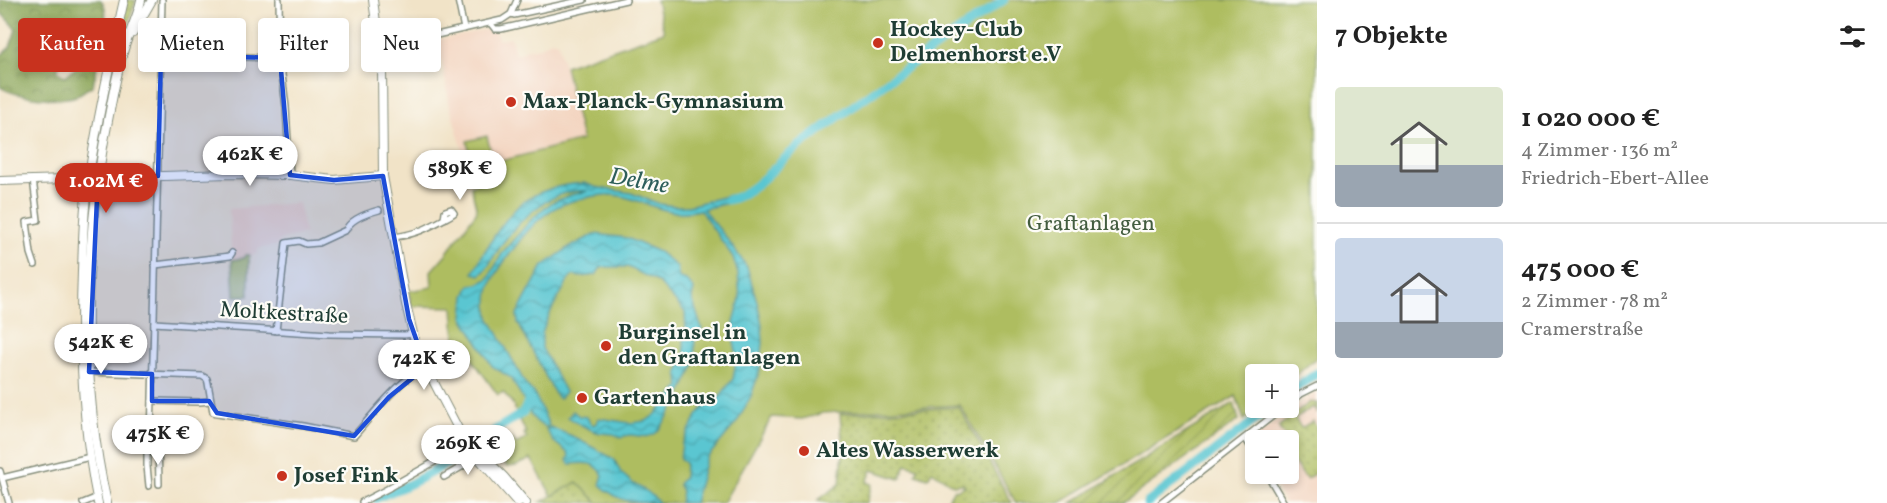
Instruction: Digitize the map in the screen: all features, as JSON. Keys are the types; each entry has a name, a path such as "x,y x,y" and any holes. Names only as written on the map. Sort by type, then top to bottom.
{"main road":[{"path":"102,500 90,457 81,381 83,241 89,177 124,0"},
{"path":"126,42 141,0"},
{"path":"126,45 152,0"},
{"path":"373,0 376,18"},
{"path":"102,500 88,372 89,282 95,195 118,72"},
{"path":"382,72 383,176 413,334 426,368 459,429 474,451 518,503"},
{"path":"0,181 229,174 334,180 383,176"},
{"path":"474,451 504,477 526,503"}],"street":[{"path":"162,0 162,18"},
{"path":"279,0 279,18"},
{"path":"458,0 464,29"},
{"path":"441,34 502,21 511,14 517,0"},
{"path":"511,14 584,0"},
{"path":"490,24 495,29 501,29 626,0"},
{"path":"151,438 161,72"},
{"path":"282,72 290,176"},
{"path":"33,179 38,220 27,222 36,265"},
{"path":"276,331 286,243 318,243 346,230 348,225 355,220 379,210"},
{"path":"394,237 405,236 432,227 444,219"},
{"path":"155,266 230,256 232,253"},
{"name":"Moltkestraße","path":"154,323 329,334 413,334"},
{"path":"88,372 202,376 207,379 210,401 213,411 217,413 354,436 417,370 426,368"},
{"path":"1299,396 1317,386"},
{"path":"152,401 210,401"},
{"path":"1255,430 1270,418"},
{"path":"149,486 147,438 158,438 159,484"},
{"path":"1161,503 1245,438"},
{"path":"444,477 474,451"},
{"path":"362,502 474,451"},
{"path":"2,478 90,457"},
{"path":"0,471 9,503"},
{"path":"1273,484 1284,503"},
{"path":"83,503 102,500"}],"highlighted area":[{"path":"161,55 280,58 290,175 334,180 383,176 409,319 426,367 389,397 354,436 217,413 209,401 152,401 152,374 89,372 98,177 158,176"}],"shaded area":[{"name":"Max-Planck-Gymnasium","path":"493,28 499,40 511,37 515,54 541,47 552,40 558,43 582,140 497,162 498,171 471,177 450,107 441,57 441,39"},
{"path":"298,203 305,234 283,238 279,245 258,249 258,254 250,255 249,296 234,296 229,209"},
{"path":"1317,393 1317,503 1285,503 1274,484 1299,484 1299,430 1265,430 1280,418 1299,418 1299,404"}],"green space":[{"path":"0,0 101,0 106,13 105,18 18,18 18,72 59,72 65,76 70,72 96,72 93,85 76,96 59,99 26,96 0,87 0,56 10,47 16,29 1,13"},
{"path":"126,0 136,0 126,31 126,18 122,18"},
{"name":"Graftanlagen","path":"656,0 1317,0 1317,357 1299,372 1299,364 1245,364 1246,418 1244,420 1236,396 1060,503 1016,503 960,405 823,413 802,419 772,417 723,503 598,503 577,482 552,496 531,459 516,466 507,467 497,448 512,439 516,444 527,438 524,434 526,433 512,403 503,392 498,395 455,336 453,307 411,306 409,291 432,287 431,271 477,211 471,186 499,174 497,162 582,140 565,66 664,32"},
{"path":"111,72 116,72 96,164"},
{"path":"487,136 495,170 475,175 467,141"},
{"path":"245,255 249,255 249,296 234,296 232,260 244,258"},
{"path":"1310,402 1317,403 1317,412 1313,407 1299,416 1299,411"},
{"path":"1234,403 1239,420 1123,503 1071,503"},
{"path":"959,407 1012,503 946,503 954,489 965,486 953,485 932,471 928,478 916,474 918,468 906,464 900,479 872,470 867,482 872,484 867,503 827,503 818,500 840,484 843,452 840,414"},
{"path":"1290,418 1295,418 1301,428 1313,421 1317,428 1317,472 1306,479 1299,470 1299,430 1280,430 1278,427"},
{"path":"577,482 598,503 541,502"}],"water":[{"path":"584,183 631,193 660,204 675,206 688,206 730,195 737,198 737,201 703,209 747,267 762,325 763,343 760,369 751,396 737,422 706,459 694,503 680,503 682,491 678,484 684,477 685,463 680,459 682,444 698,414 721,395 733,379 737,355 733,339 734,323 740,298 738,274 733,257 700,210 668,211 620,196 602,195 553,209 536,222 519,241 492,281 488,297 489,317 526,385 534,393 549,425 546,427 530,414 511,378 492,366 463,317 465,296 470,285 488,279 503,252 530,221 553,202 588,191 560,195 535,209 504,241 483,273 480,275 473,273 494,236 515,209 529,198 544,191"},
{"path":"595,234 627,238 659,252 677,267 679,278 686,280 694,289 692,298 702,330 695,341 695,361 671,410 660,428 652,435 629,435 621,438 593,431 568,417 573,411 579,416 587,417 593,425 599,418 630,423 646,421 656,414 680,386 678,372 685,355 685,312 658,282 628,267 601,267 596,275 580,277 574,275 569,279 542,333 542,348 565,392 559,399 518,323 517,314 543,266 568,248"},
{"path":"550,427 614,459 621,473 660,503 627,501 607,491 600,485 603,475 596,467 579,463 569,464 568,453 553,441 546,429"}],"waterway":[{"name":"Delme","path":"727,200 737,197 756,185 799,146 1004,0"},
{"path":"1299,386 1317,373"},
{"name":"Delme","path":"376,498 410,484 481,445 495,430 523,413 529,400 527,396"},
{"path":"1147,503 1258,418"}],"place":[{"name":"Hockey-Club Delmenhorst e.V","path":"878,43"},
{"name":"Max-Planck-Gymnasium","path":"511,102"},
{"name":"Burginsel in den Graftanlagen","path":"606,346"},
{"name":"Gartenhaus","path":"582,398"},
{"name":"Altes Wasserwerk","path":"804,451"},
{"name":"Josef Fink","path":"282,476"}]}
